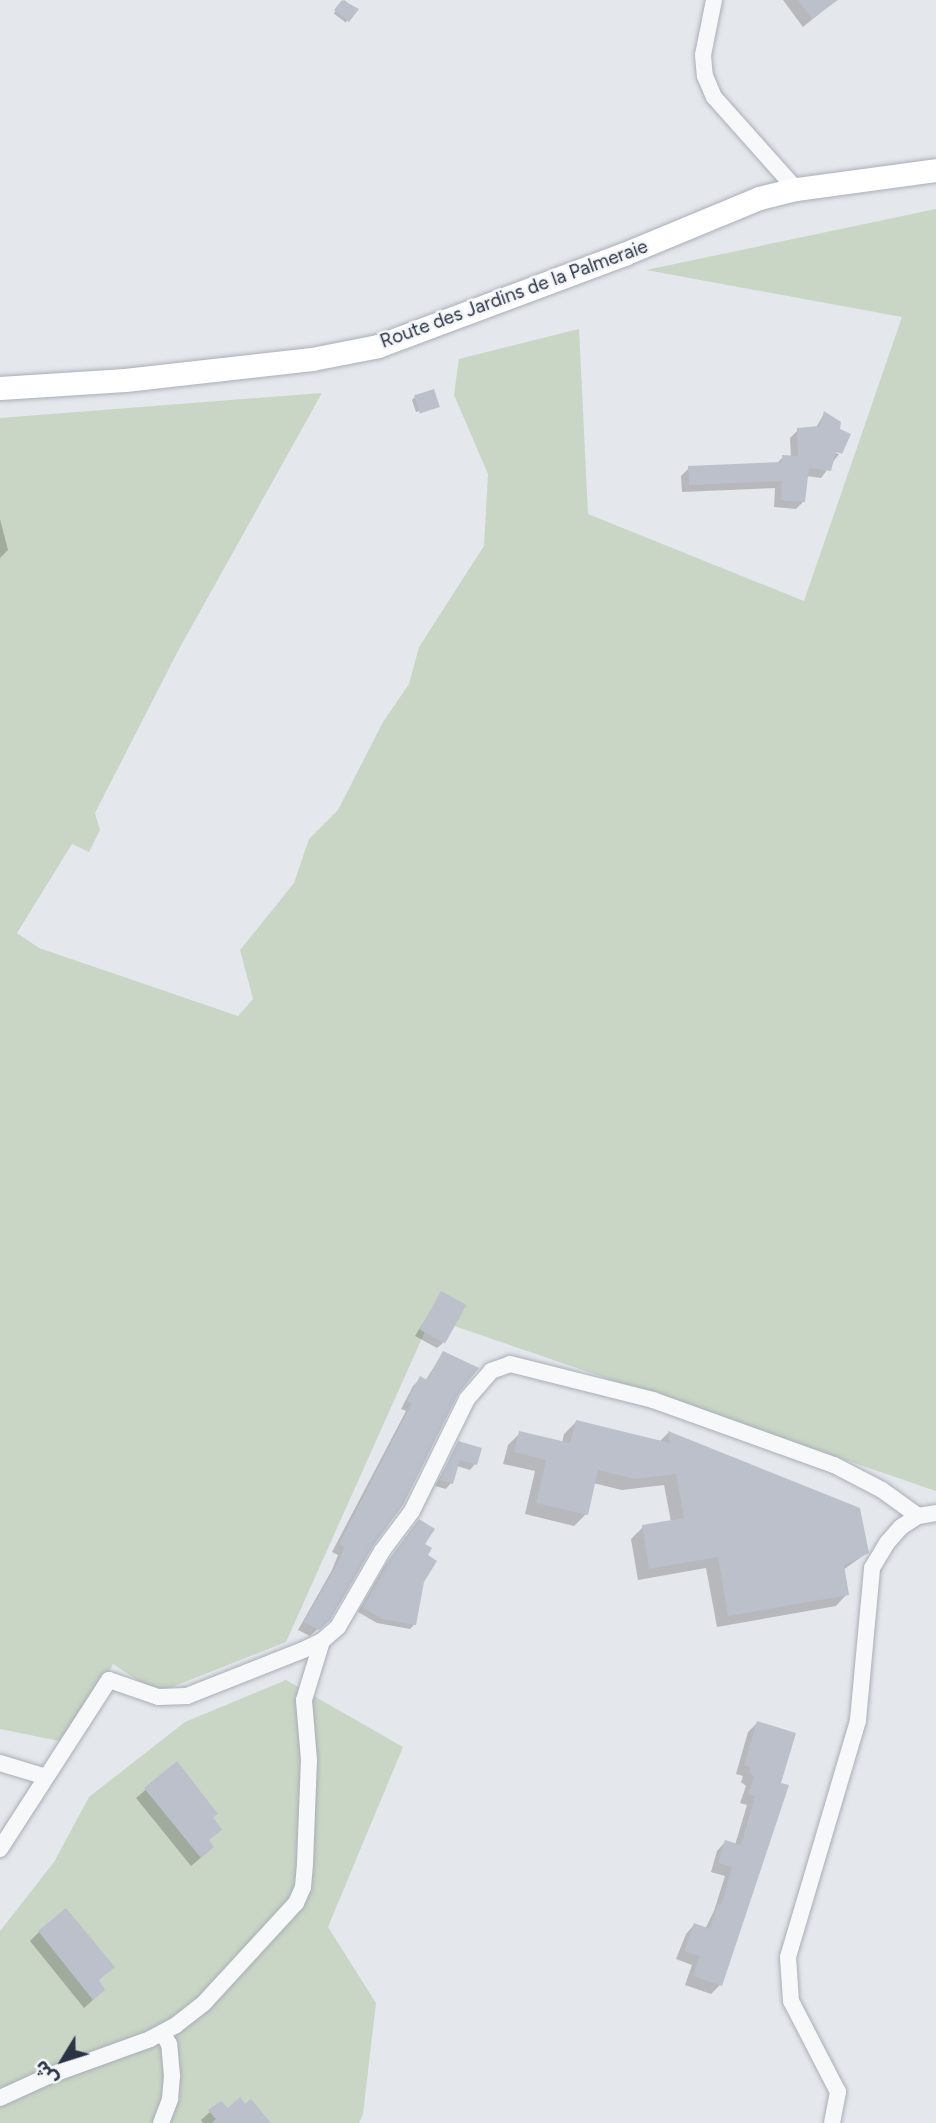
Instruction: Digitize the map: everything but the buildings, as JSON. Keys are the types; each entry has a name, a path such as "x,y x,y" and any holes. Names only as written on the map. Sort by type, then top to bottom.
{"street":[{"path":"714,0 703,55 705,76 714,97 796,188"},
{"name":"Route des Jardins de la Palmeraie","path":"0,388 125,380 289,362 378,346 611,259 759,198 796,188 936,170"},
{"path":"0,1849 109,1680 159,1697 187,1696 322,1641 338,1627 382,1551 412,1511 467,1399 491,1371 510,1364 653,1400 834,1465 882,1490 918,1516"},
{"path":"832,2123 838,2092 792,2001 788,1957 858,1720 872,1568 887,1543 901,1527 918,1516 936,1513"},
{"path":"0,2098 48,2076 162,2033 204,2003 296,1903 303,1887 305,1863 309,1760 304,1700 322,1641"},
{"path":"0,1763 46,1777"},
{"path":"161,2123 170,2099 172,2076 169,2044 162,2033"}],"green space":[{"path":"936,209 936,1491 431,1318 286,1642 157,1693 113,1664 74,1744 0,1729 0,418 322,393 179,649 95,813 100,830 89,852 72,844 17,933 39,948 238,1016 253,999 240,950 294,883 309,839 338,810 383,722 409,684 419,647 484,546 488,474 454,395 459,359 579,329 588,514 804,601 902,317 646,270"},
{"path":"286,1680 403,1747 328,1927 376,2003 363,2114 359,2123 0,2123 0,1931 54,1862 89,1797 185,1722"}]}
